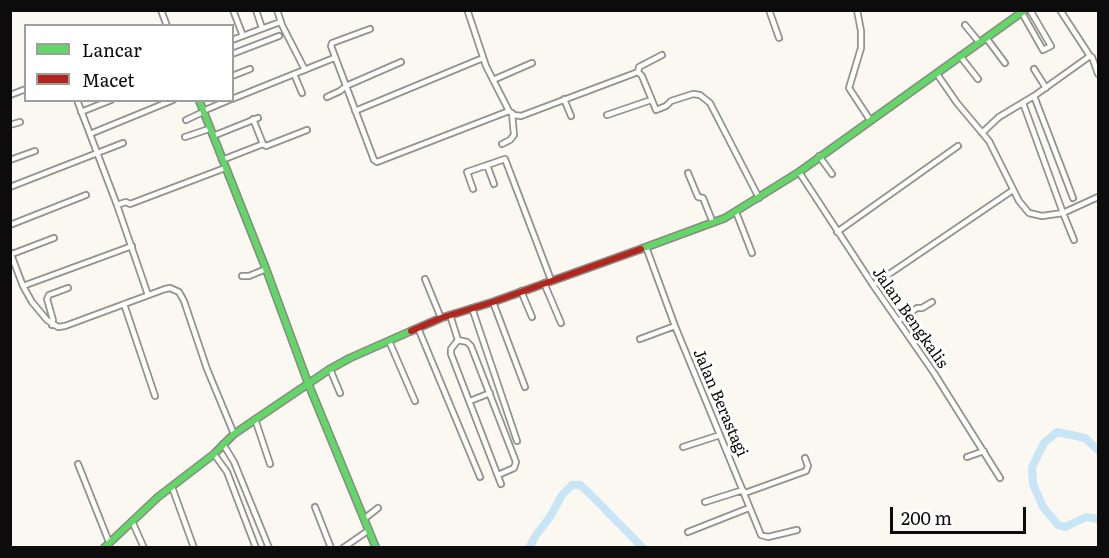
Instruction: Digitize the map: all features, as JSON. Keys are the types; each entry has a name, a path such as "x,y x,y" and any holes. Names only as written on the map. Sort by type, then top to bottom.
{"main road":[{"path":"106,545 234,435 330,369 441,318 493,302 713,223 736,212 799,172 979,42 987,39 1013,14 1023,12"},
{"path":"200,102 266,269 308,383 376,548"}],"street":[{"path":"233,10 243,36"},
{"path":"256,10 262,28"},
{"path":"277,10 280,22 305,70"},
{"path":"769,10 779,38"},
{"path":"857,10 861,48 849,88 870,120"},
{"path":"1023,12 1043,50 1051,46 1030,10"},
{"path":"1060,10 1089,56 1095,60 1098,74"},
{"path":"468,12 483,58 510,112 514,135 502,144"},
{"path":"234,39 280,22"},
{"path":"965,25 979,42"},
{"path":"370,29 332,43 334,58 374,160 379,162 510,112 521,116 638,72"},
{"path":"234,53 279,36"},
{"path":"987,39 1005,63"},
{"path":"638,72 639,67 662,55"},
{"path":"982,133 999,117 1059,81 1089,56"},
{"path":"960,57 978,79"},
{"path":"234,99 334,58"},
{"path":"355,111 483,58"},
{"path":"327,97 346,86 401,62"},
{"path":"493,80 532,63"},
{"path":"234,75 250,69"},
{"path":"1034,69 1046,88"},
{"path":"638,72 642,76 656,110 690,94 702,96 715,110 759,198"},
{"path":"294,74 302,93"},
{"path":"937,74 994,150 1013,190 1023,208 1029,213 1042,216 1063,213 1098,200"},
{"path":"1034,96 1073,198"},
{"path":"564,99 571,116"},
{"path":"607,116 651,100"},
{"path":"78,102 148,295"},
{"path":"81,112 106,102"},
{"path":"90,134 168,102"},
{"path":"186,120 226,102"},
{"path":"1023,103 1074,240"},
{"path":"213,136 255,118 263,144"},
{"path":"10,125 20,122"},
{"path":"185,137 209,129"},
{"path":"222,160 307,130"},
{"path":"10,187 123,143"},
{"path":"837,232 958,146"},
{"path":"10,160 35,151"},
{"path":"819,156 832,174"},
{"path":"473,189 466,172 506,159 551,280"},
{"path":"487,165 494,184"},
{"path":"117,205 126,202 130,204 225,168"},
{"name":"Jalan Bengkalis","path":"799,172 837,232 934,373 1000,478"},
{"path":"687,174 698,197 704,198 713,223"},
{"path":"873,285 1013,190"},
{"path":"10,225 86,195"},
{"path":"736,212 752,253"},
{"path":"54,238 11,253 23,286 36,307 52,325 62,327 170,288 179,292 234,435"},
{"path":"23,286 132,246"},
{"name":"Jalan Berastagi","path":"646,247 675,326 749,508 763,536 768,537 797,530"},
{"path":"902,266 907,273"},
{"path":"242,276 249,276 266,269"},
{"path":"425,279 441,318"},
{"path":"544,283 561,322"},
{"path":"52,325 53,320 46,299 49,295 68,288"},
{"path":"521,291 532,317"},
{"path":"493,302 525,387"},
{"path":"898,321 917,308 922,308 932,302"},
{"path":"124,304 155,396"},
{"path":"472,308 518,441"},
{"path":"450,315 458,340"},
{"path":"640,339 675,326"},
{"path":"418,328 480,477"},
{"path":"458,340 467,342 471,346 517,465 498,475"},
{"path":"458,340 451,348 451,354 501,484"},
{"path":"389,341 415,401"},
{"path":"330,369 340,393"},
{"path":"470,401 490,393"},
{"path":"255,419 270,465"},
{"path":"683,447 720,435"},
{"path":"223,444 234,462 269,548"},
{"path":"967,457 984,451"},
{"path":"214,454 227,472 256,548"},
{"path":"705,502 807,471 805,458"},
{"path":"78,464 106,545"},
{"path":"172,487 194,548"},
{"path":"315,507 331,548"},
{"path":"364,519 378,508"},
{"path":"687,532 749,508"},
{"path":"132,521 144,548"},
{"path":"343,548 369,531"}],"waterway":[{"path":"10,11 21,10"},
{"path":"1098,450 1085,438 1057,432 1044,443 1032,467 1033,484 1043,507 1058,525 1065,527 1086,517 1098,519"},
{"path":"529,548 562,495 572,485 580,485 643,548"}],"traffic: fast":[{"path":"641,249 725,218 799,172 1025,10"},
{"path":"200,102 308,383 376,548"},
{"path":"104,548 158,497 214,454 234,434 330,369 411,331"}],"traffic: jam":[{"path":"411,331 441,318 493,302 641,249"}]}
